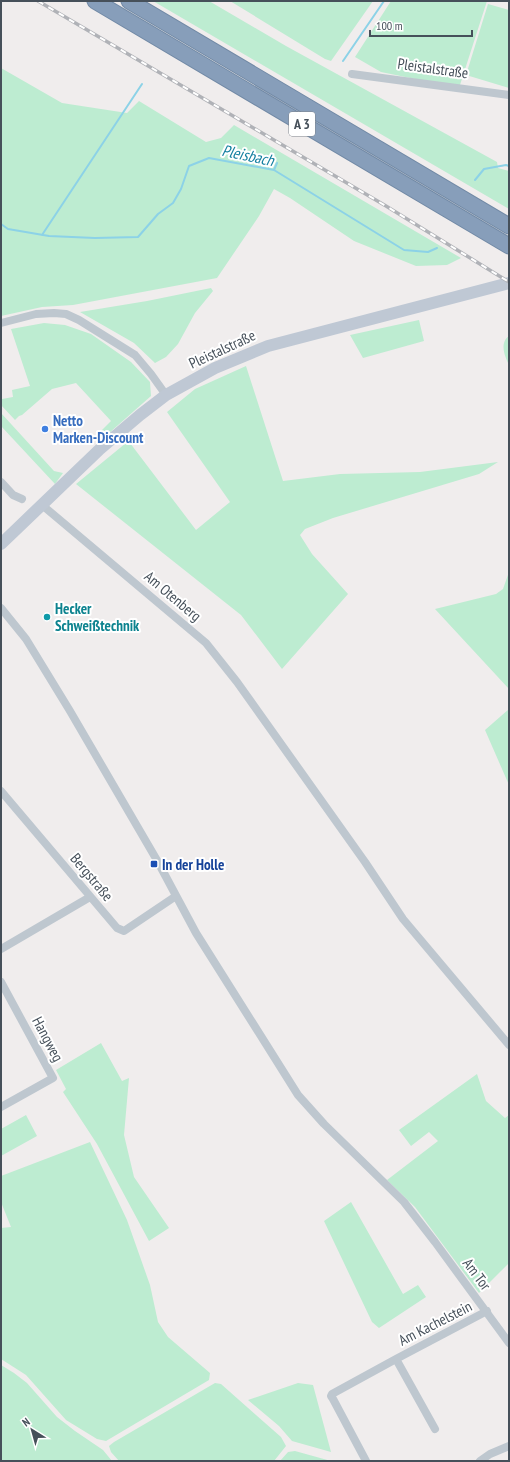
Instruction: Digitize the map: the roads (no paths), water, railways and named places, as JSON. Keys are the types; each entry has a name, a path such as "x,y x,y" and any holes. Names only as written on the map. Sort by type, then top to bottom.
{"highway":[{"name":"A 3","path":"95,1 509,246"},
{"name":"A 3","path":"129,1 509,226"}],"main road":[{"name":"Pleistalstraße","path":"1,544 100,449 140,415 166,395 215,368 268,346 509,283"}],"street":[{"name":"Pleistalstraße","path":"352,74 509,95"},
{"path":"1,322 36,314 66,314 134,355 152,374 166,395"},
{"path":"1,482 13,495 22,499"},
{"name":"Am Otenberg","path":"42,505 206,643 237,682 365,862 403,919 509,1045"},
{"path":"1,608 26,639 66,704 158,862 176,896"},
{"name":"Bergstraße","path":"1,791 117,928 124,931 176,896"},
{"name":"Am Tor","path":"176,896 196,933 298,1095 324,1124 404,1202 487,1311 509,1343"},
{"path":"1,949 90,897"},
{"name":"Hangweg","path":"1,982 53,1078 1,1108"},
{"name":"Am Kachelstein","path":"366,1461 331,1396 334,1392 487,1311"},
{"name":"Am Kachelstein","path":"396,1359 435,1429"},
{"path":"480,1461 490,1454 509,1446"}],"waterway":[{"path":"343,61 384,1"},
{"path":"42,235 142,84"},
{"name":"Pleisbach","path":"1,224 8,229 49,236 95,238 138,237 158,214 173,203 181,189 189,166 209,158 274,170 404,250 428,252 437,248"},
{"name":"Pleisbach","path":"274,170 277,163"},
{"name":"Pleisbach","path":"475,180 484,169 506,165 509,166"}],"railway":[{"path":"38,1 386,206 509,282"}],"place":[{"name":"Netto Marken-Discount","path":"45,429"},
{"name":"Hecker Schweißtechnik","path":"47,617"},
{"name":"In der Holle","path":"154,864"}]}
